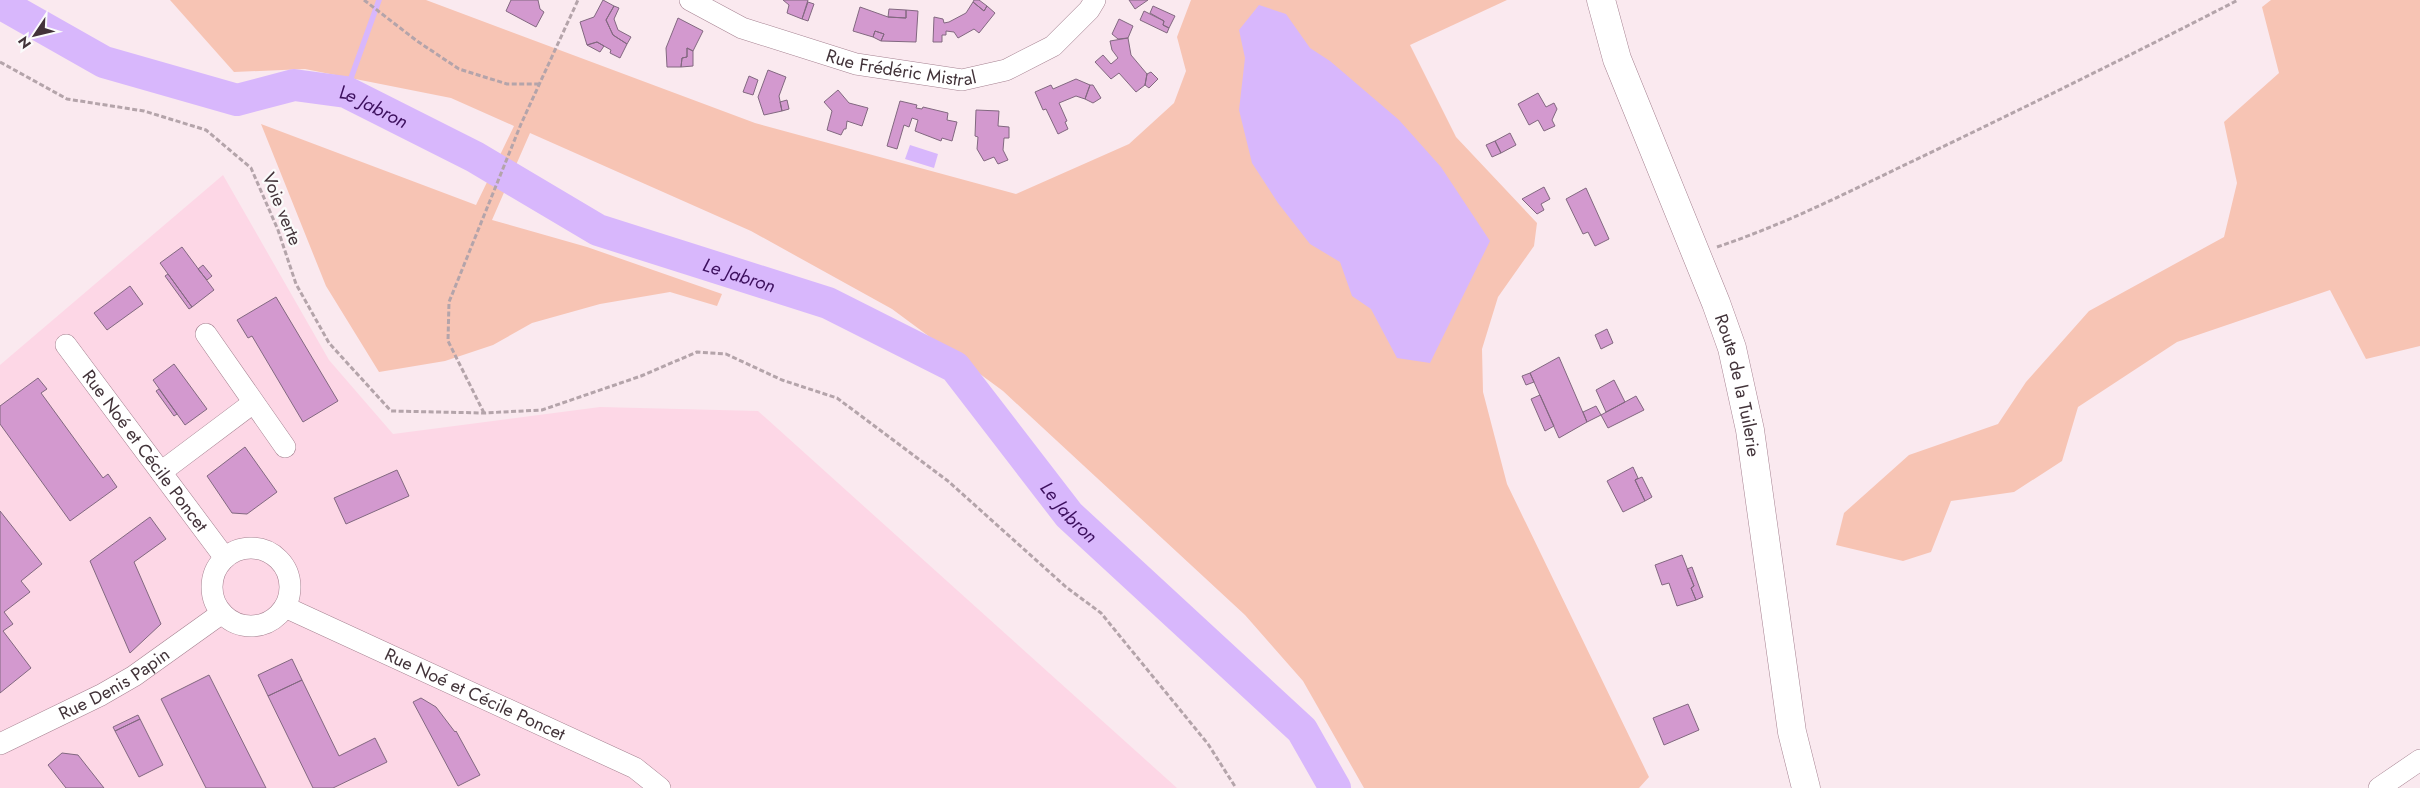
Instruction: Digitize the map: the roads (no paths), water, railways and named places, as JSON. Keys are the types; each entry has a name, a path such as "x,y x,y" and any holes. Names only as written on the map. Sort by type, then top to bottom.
{"main road":[{"name":"Route de la Tuilerie","path":"1601,0 1617,59 1698,254 1732,348 1750,430 1792,732 1806,788"}],"street":[{"name":"Rue Frédéric Mistral","path":"690,0 742,28 856,64 962,80 1006,70 1053,46 1089,10 1095,0"},
{"path":"206,334 285,447"},
{"name":"Rue Noé et Cécile Poncet","path":"66,345 225,558"},
{"path":"161,472 253,403"},
{"path":"253,548 268,552 280,560 290,578 289,598 285,607 270,622 261,626 240,625 222,613 216,605 212,585 214,575 225,558 234,552 253,548"},
{"name":"Rue Noé et Cécile Poncet","path":"285,607 635,768 660,788"},
{"name":"Rue Denis Papin","path":"0,744 101,695 134,676 222,613"},
{"path":"2378,788 2420,760"}],"waterway":[{"path":"346,92 379,0"},
{"name":"Le Jabron","path":"0,3 104,62 237,100 294,85 346,92 475,157 598,230 828,303 955,367 1069,515 1302,730 1335,788"}]}
